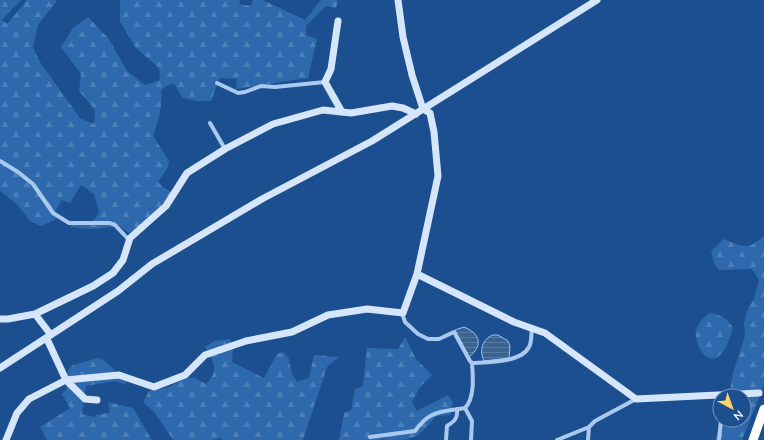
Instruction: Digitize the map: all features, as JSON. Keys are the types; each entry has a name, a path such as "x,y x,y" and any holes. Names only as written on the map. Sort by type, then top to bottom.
{"highway":[{"path":"753,440 764,409"}],"street":[{"path":"398,0 403,37 412,75 423,109 430,113 434,132 438,176 417,274 405,311 402,313"},
{"path":"0,368 118,291 158,261 262,199 372,141 597,0"},
{"path":"325,82 331,69 338,20"},
{"path":"217,83 238,93 261,86 325,82"},
{"path":"325,82 342,112"},
{"path":"0,319 35,314 93,286 113,273 123,260 130,238 166,206 187,173 225,149 273,124 323,110 351,113 392,106 403,108 416,114"},
{"path":"210,123 225,149"},
{"path":"0,161 18,172 33,184 53,213 69,223 114,224 129,240"},
{"path":"417,274 514,322 545,334 636,399"},
{"path":"6,440 18,413 29,399 66,380 119,375 154,387 185,375 205,355 246,341 292,332 328,315 367,309 402,313"},
{"path":"402,313 405,322 418,334 428,339 439,339 454,332 472,363 472,387 468,403 465,408"},
{"path":"35,314 49,337 66,380 85,399 97,400"},
{"path":"472,363 501,361 522,354 530,346 532,328"},
{"path":"752,393 759,393"},
{"path":"557,440 589,427 595,421 636,399 712,396"},
{"path":"370,437 415,431 435,412 465,408"},
{"path":"465,408 472,421 471,440"},
{"path":"446,440 447,426 455,421 458,415 458,409"},
{"path":"588,440 589,427"},
{"path":"719,440 720,428"}],"green space":[{"path":"0,0 21,0 2,20 7,24 27,0 56,0 38,25 33,47 40,62 80,118 94,124 95,110 79,91 81,74 61,47 73,28 88,17 109,39 127,71 145,85 160,80 159,68 136,48 120,22 120,0 240,0 239,4 251,6 253,0 263,0 305,20 321,0 338,1 336,8 326,6 306,26 306,35 317,39 308,78 236,89 237,79 220,78 211,101 197,101 183,98 174,84 168,85 161,90 161,108 153,136 169,161 168,167 158,182 171,192 167,201 139,227 129,233 119,226 88,229 70,226 93,221 99,212 94,194 81,185 70,203 62,200 53,215 58,218 41,226 30,221 17,204 0,191"},
{"path":"764,236 764,385 752,415 752,388 730,388 733,373 745,336 744,325 746,313 754,298 759,280 752,269 719,270 714,263 711,252 723,239 744,246 754,243"},
{"path":"710,313 717,314 729,322 733,328 724,350 719,356 714,358 705,356 696,340 697,327 703,318"},
{"path":"405,337 416,359 432,375 420,387 412,402 417,411 448,395 453,402 451,415 436,416 424,430 409,439 339,440 344,413 351,410 355,389 363,386 367,348 398,349"},
{"path":"230,339 233,350 232,362 264,378 277,354 284,352 289,359 292,374 297,382 309,378 314,355 339,357 327,367 303,440 223,440 220,438 213,440 173,440 154,412 143,402 149,391 166,388 187,378 195,378 206,384 213,374 214,366 205,347 214,341"},
{"path":"98,358 106,362 119,375 127,380 125,384 114,381 86,386 82,414 95,417 96,414 99,415 110,412 108,402 133,408 152,440 47,440 40,427 70,408 62,394 66,390 68,370 73,365"},
{"path":"719,428 747,428 742,440 715,440"}],"shaded area":[{"path":"464,327 474,333 478,340 477,349 469,357 455,330"},
{"path":"493,335 498,335 508,341 510,346 509,358 484,361 482,357 482,346 486,339"}]}
